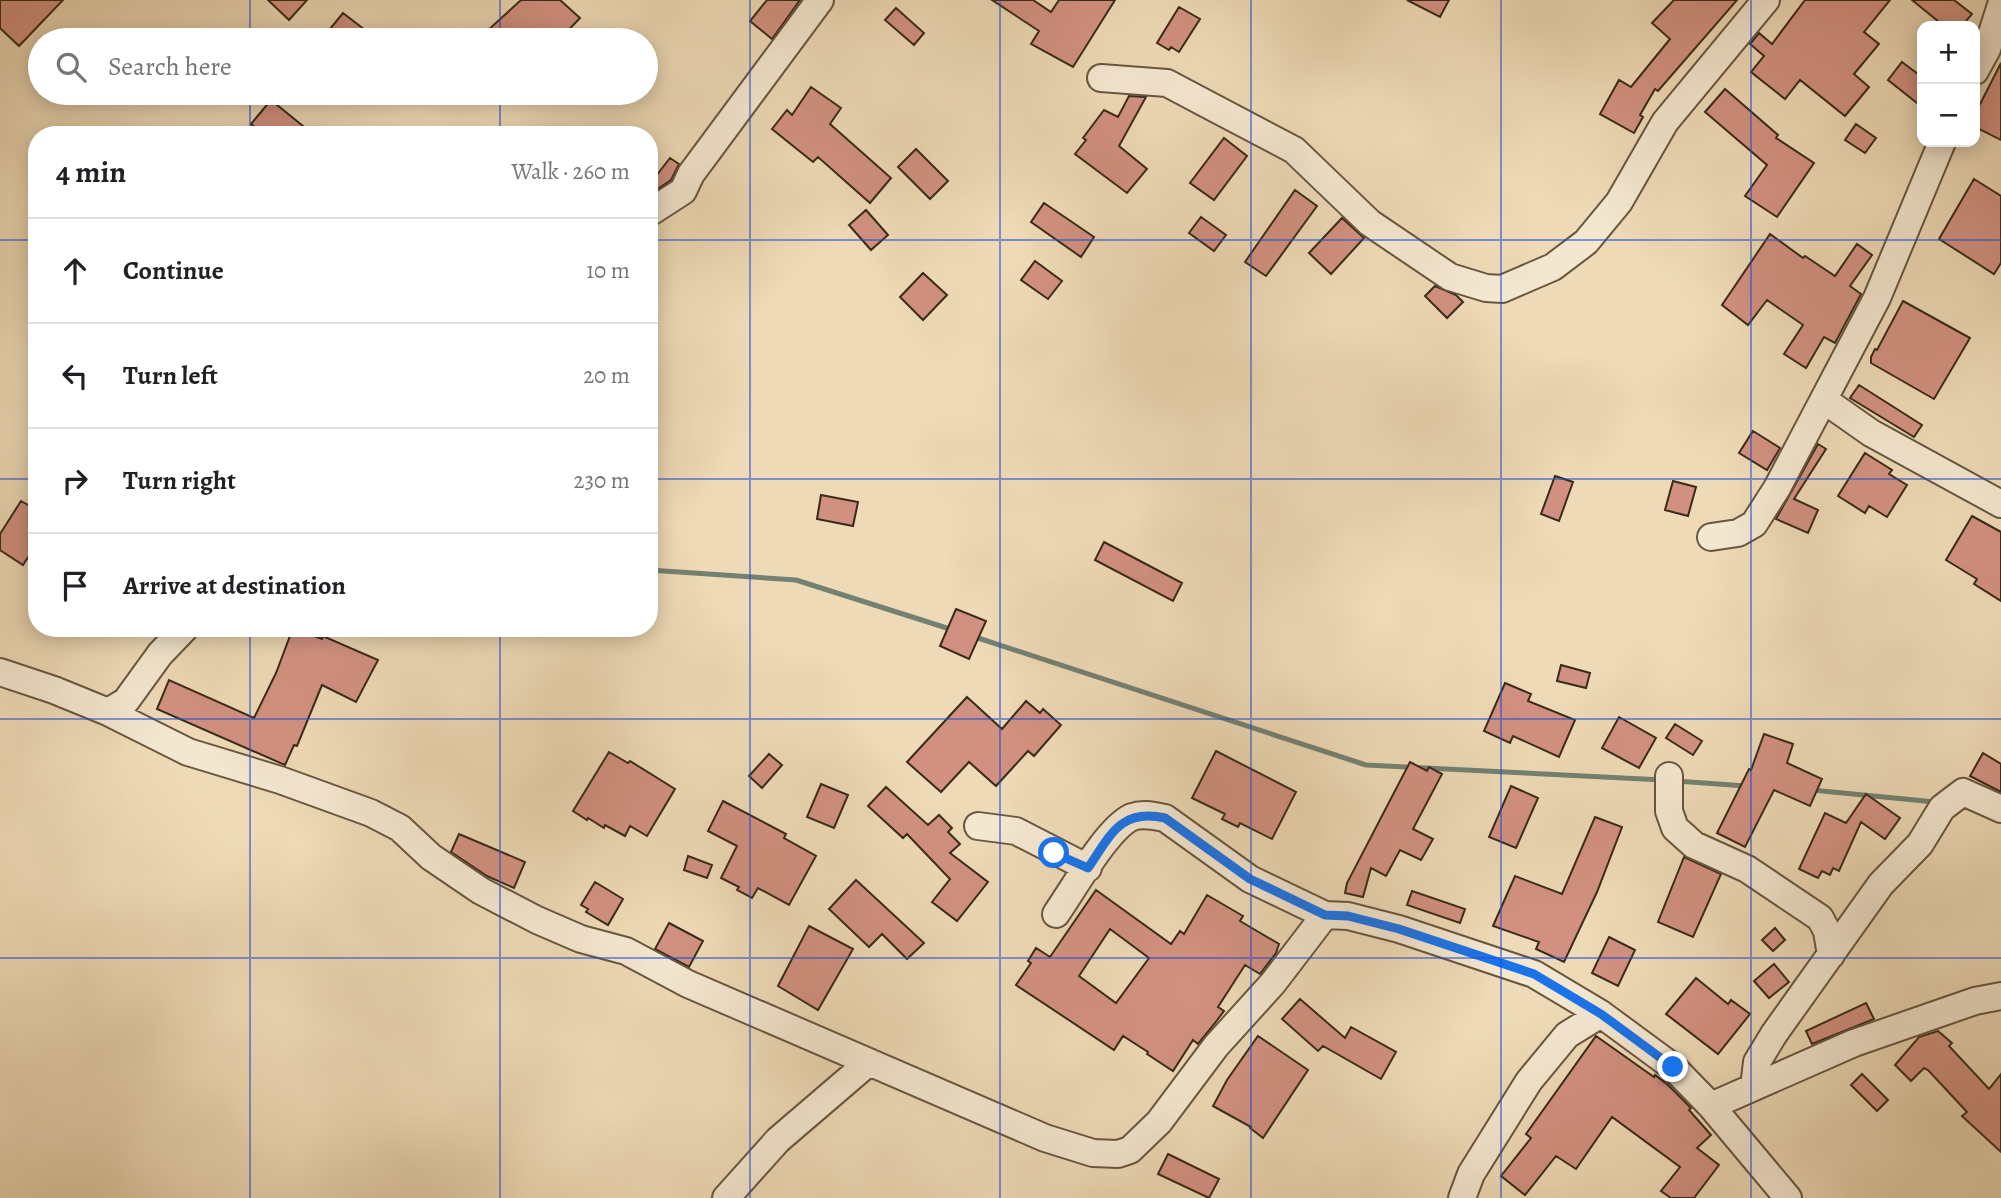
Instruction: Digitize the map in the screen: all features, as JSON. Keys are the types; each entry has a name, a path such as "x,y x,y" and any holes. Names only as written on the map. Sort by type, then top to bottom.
{"street":[{"path":"658,207 683,191 691,174 820,0"},
{"path":"1101,78 1167,83 1208,104 1294,150 1370,223 1450,277 1486,288 1502,289 1553,267 1586,242 1619,202 1665,122 1766,0"},
{"path":"1980,62 1987,49 2001,5"},
{"path":"1711,537 1738,533 1754,524 1777,488 1877,298 1940,147"},
{"path":"1824,400 1871,433 2001,504"},
{"path":"122,712 160,654 176,637"},
{"path":"0,672 122,712 188,752 280,780 372,813 400,828 431,857 481,891 537,920 581,939 626,951 688,984 1045,1138 1093,1153 1118,1154 1130,1150 1159,1122 1216,1046 1273,983 1325,915"},
{"path":"1669,775 1669,811 1675,828 1695,845 1747,869 1820,918 1827,930 1831,955"},
{"path":"1754,1087 1758,1062 1774,1034 1881,884 1920,844 1942,808 1963,792 2001,809"},
{"path":"1056,914 1116,827 1134,816 1148,814 1165,818 1250,879 1325,915 1348,916 1399,929 1534,974 1601,1014 1673,1067 1711,1106 1788,1198"},
{"path":"978,825 1016,831 1088,868"},
{"path":"1711,1106 1854,1043 1975,1002 2001,996"},
{"path":"1462,1198 1471,1174 1529,1081 1567,1035 1601,1014"},
{"path":"726,1198 778,1140 869,1062"}],"building":[{"path":"0,0 63,0 36,28 28,28 28,37 19,46 0,28"},
{"path":"268,0 307,0 289,20"},
{"path":"521,0 560,0 580,18 570,28 490,28"},
{"path":"767,0 800,0 772,39 750,21"},
{"path":"992,0 1033,0 1051,12 1059,0 1115,0 1073,67 1031,44 1039,31"},
{"path":"1407,0 1449,0 1440,17"},
{"path":"1674,0 1737,0 1658,91 1655,89 1640,115 1643,117 1634,133 1600,114 1619,80 1631,87 1670,39 1652,23"},
{"path":"1805,0 1890,0 1864,32 1879,44 1854,74 1869,87 1845,116 1800,80 1785,99 1751,72 1764,56 1750,44 1759,33 1772,44"},
{"path":"1912,0 1954,0 1972,14 1966,21 1938,21"},
{"path":"1179,7 1200,19 1179,52 1157,43"},
{"path":"896,8 924,33 914,45 885,20"},
{"path":"343,13 362,28 331,28"},
{"path":"1902,62 1917,73 1917,103 1888,80"},
{"path":"2001,63 2001,140 1980,130 1980,104"},
{"path":"811,87 841,108 830,124 891,178 870,203 818,157 813,162 772,129 787,110 792,115"},
{"path":"1725,89 1778,135 1776,138 1814,163 1777,217 1745,196 1767,165 1705,112"},
{"path":"1129,96 1146,97 1119,146 1147,169 1127,193 1075,154 1086,140 1083,138 1104,110 1118,117"},
{"path":"267,105 277,105 303,126 254,126 251,124"},
{"path":"1856,124 1876,138 1865,153 1845,140"},
{"path":"1224,138 1247,156 1214,200 1190,183"},
{"path":"916,149 948,181 930,199 898,167"},
{"path":"670,158 679,164 671,180 658,189 658,173"},
{"path":"1974,179 2001,196 2001,263 1994,274 1939,239"},
{"path":"1295,190 1317,206 1266,276 1245,262"},
{"path":"1044,203 1094,237 1081,257 1031,222"},
{"path":"866,210 888,235 871,250 849,225"},
{"path":"1201,217 1226,235 1214,251 1189,233"},
{"path":"1342,218 1364,238 1331,274 1309,253"},
{"path":"1770,234 1803,258 1805,256 1835,276 1857,244 1872,255 1850,286 1861,294 1835,343 1824,337 1806,368 1784,354 1803,325 1767,300 1748,325 1722,305"},
{"path":"1035,261 1062,281 1048,299 1021,280"},
{"path":"923,273 947,295 923,320 900,297"},
{"path":"1435,286 1456,295 1463,302 1447,318 1425,296"},
{"path":"1903,301 1970,338 1934,399 1871,363 1875,349 1877,350"},
{"path":"1859,385 1922,425 1914,437 1850,398"},
{"path":"1753,431 1780,448 1767,470 1739,453"},
{"path":"1818,444 1826,449 1794,499 1818,510 1808,533 1776,519"},
{"path":"1865,453 1892,470 1889,474 1907,485 1887,517 1869,506 1865,513 1838,496"},
{"path":"1555,476 1573,482 1559,521 1541,514"},
{"path":"1673,481 1696,487 1688,516 1665,510"},
{"path":"821,495 858,502 853,526 817,519"},
{"path":"21,501 28,505 28,557 23,565 0,550 0,534"},
{"path":"1972,516 2001,532 2001,601 1974,584 1977,579 1946,560"},
{"path":"1104,542 1182,583 1173,601 1095,560"},
{"path":"956,609 986,621 969,659 940,646"},
{"path":"290,637 325,637 378,660 356,702 322,685 297,746 294,745 285,765 157,709 169,680 254,718"},
{"path":"1561,665 1590,673 1586,688 1557,681"},
{"path":"1505,683 1531,694 1528,701 1575,720 1559,757 1513,736 1510,743 1484,731"},
{"path":"967,697 1002,729 1026,701 1040,713 1043,709 1061,725 1034,756 1028,751 996,786 969,762 941,792 907,762"},
{"path":"1619,717 1656,738 1639,768 1602,748"},
{"path":"1675,724 1702,741 1693,755 1666,738"},
{"path":"1764,734 1793,744 1787,763 1822,779 1810,806 1774,790 1745,847 1717,833 1749,769 1751,770"},
{"path":"1216,751 1296,792 1272,839 1240,823 1238,827 1222,819 1225,814 1192,798"},
{"path":"609,752 628,763 630,761 675,789 647,836 630,826 625,836 573,811"},
{"path":"1983,753 2001,764 2001,792 1970,776"},
{"path":"769,754 782,765 762,788 749,776"},
{"path":"1410,762 1427,771 1429,767 1442,774 1413,829 1433,839 1421,860 1400,850 1386,876 1371,868 1363,897 1345,893 1347,883"},
{"path":"821,784 848,795 834,828 807,817"},
{"path":"1511,786 1538,798 1516,848 1489,837"},
{"path":"886,787 928,825 939,815 952,828 948,832 960,844 950,853 988,882 957,921 932,902 950,879 907,834 903,838 868,806"},
{"path":"1866,794 1900,818 1885,839 1861,822 1839,871 1833,868 1830,875 1822,871 1818,878 1799,869 1825,813 1846,823"},
{"path":"723,801 786,834 784,838 816,856 789,905 758,888 752,898 737,890 739,887 721,878 737,846 708,831"},
{"path":"1595,817 1622,827 1597,892 1564,962 1536,949 1539,942 1493,926 1515,876 1562,894"},
{"path":"459,834 525,862 514,888 487,876 451,852"},
{"path":"688,856 712,865 707,878 684,870"},
{"path":"1684,857 1721,874 1693,937 1658,922"},
{"path":"856,880 924,943 907,959 882,934 869,947 829,909"},
{"path":"595,882 623,899 608,925 586,912 588,909 581,905"},
{"path":"1096,890 1171,944 1180,931 1184,934 1207,895 1243,916 1240,921 1279,944 1276,953 1260,974 1245,965 1218,1007 1224,1011 1198,1044 1193,1040 1173,1071 1123,1036 1114,1050 1016,985 1031,963 1028,961 1036,948 1050,957","holes":["1110,929 1149,958 1116,1003 1079,976"]},
{"path":"1412,891 1465,909 1460,923 1407,905"},
{"path":"669,923 703,941 689,967 655,949"},
{"path":"809,926 853,949 818,1010 778,986"},
{"path":"1775,928 1785,940 1773,951 1762,940"},
{"path":"1609,937 1635,950 1618,986 1592,973"},
{"path":"1774,964 1789,982 1769,998 1754,981"},
{"path":"1696,978 1728,1004 1731,1000 1750,1014 1718,1054 1666,1014"},
{"path":"1300,999 1345,1038 1351,1027 1396,1052 1381,1079 1323,1046 1318,1051 1282,1019"},
{"path":"1866,1003 1874,1019 1812,1044 1806,1031"},
{"path":"1938,1031 1952,1043 1949,1046 1989,1089 2001,1074 2001,1152 1962,1116 1967,1112 1928,1070 1924,1068 1911,1081 1895,1065 1919,1037"},
{"path":"1258,1036 1308,1070 1263,1138 1251,1127 1213,1106 1227,1080"},
{"path":"1596,1036 1667,1084 1691,1108 1689,1110 1711,1135 1697,1148 1719,1165 1694,1198 1671,1198 1661,1191 1680,1167 1612,1117 1576,1169 1556,1156 1525,1195 1501,1176 1531,1138 1526,1134"},
{"path":"1862,1074 1888,1100 1877,1111 1851,1085"},
{"path":"1168,1154 1219,1179 1209,1198 1158,1174"}],"waterway":[{"path":"658,571 796,580 953,630"},
{"path":"972,636 1366,765 1663,780"},
{"path":"1676,781 1746,786"},
{"path":"1812,790 1935,802"}],"route":[{"path":"1054,853 1088,868 1116,827 1134,816 1148,814 1165,818 1250,879 1325,915 1348,916 1399,929 1534,974 1601,1014 1673,1067"}]}
